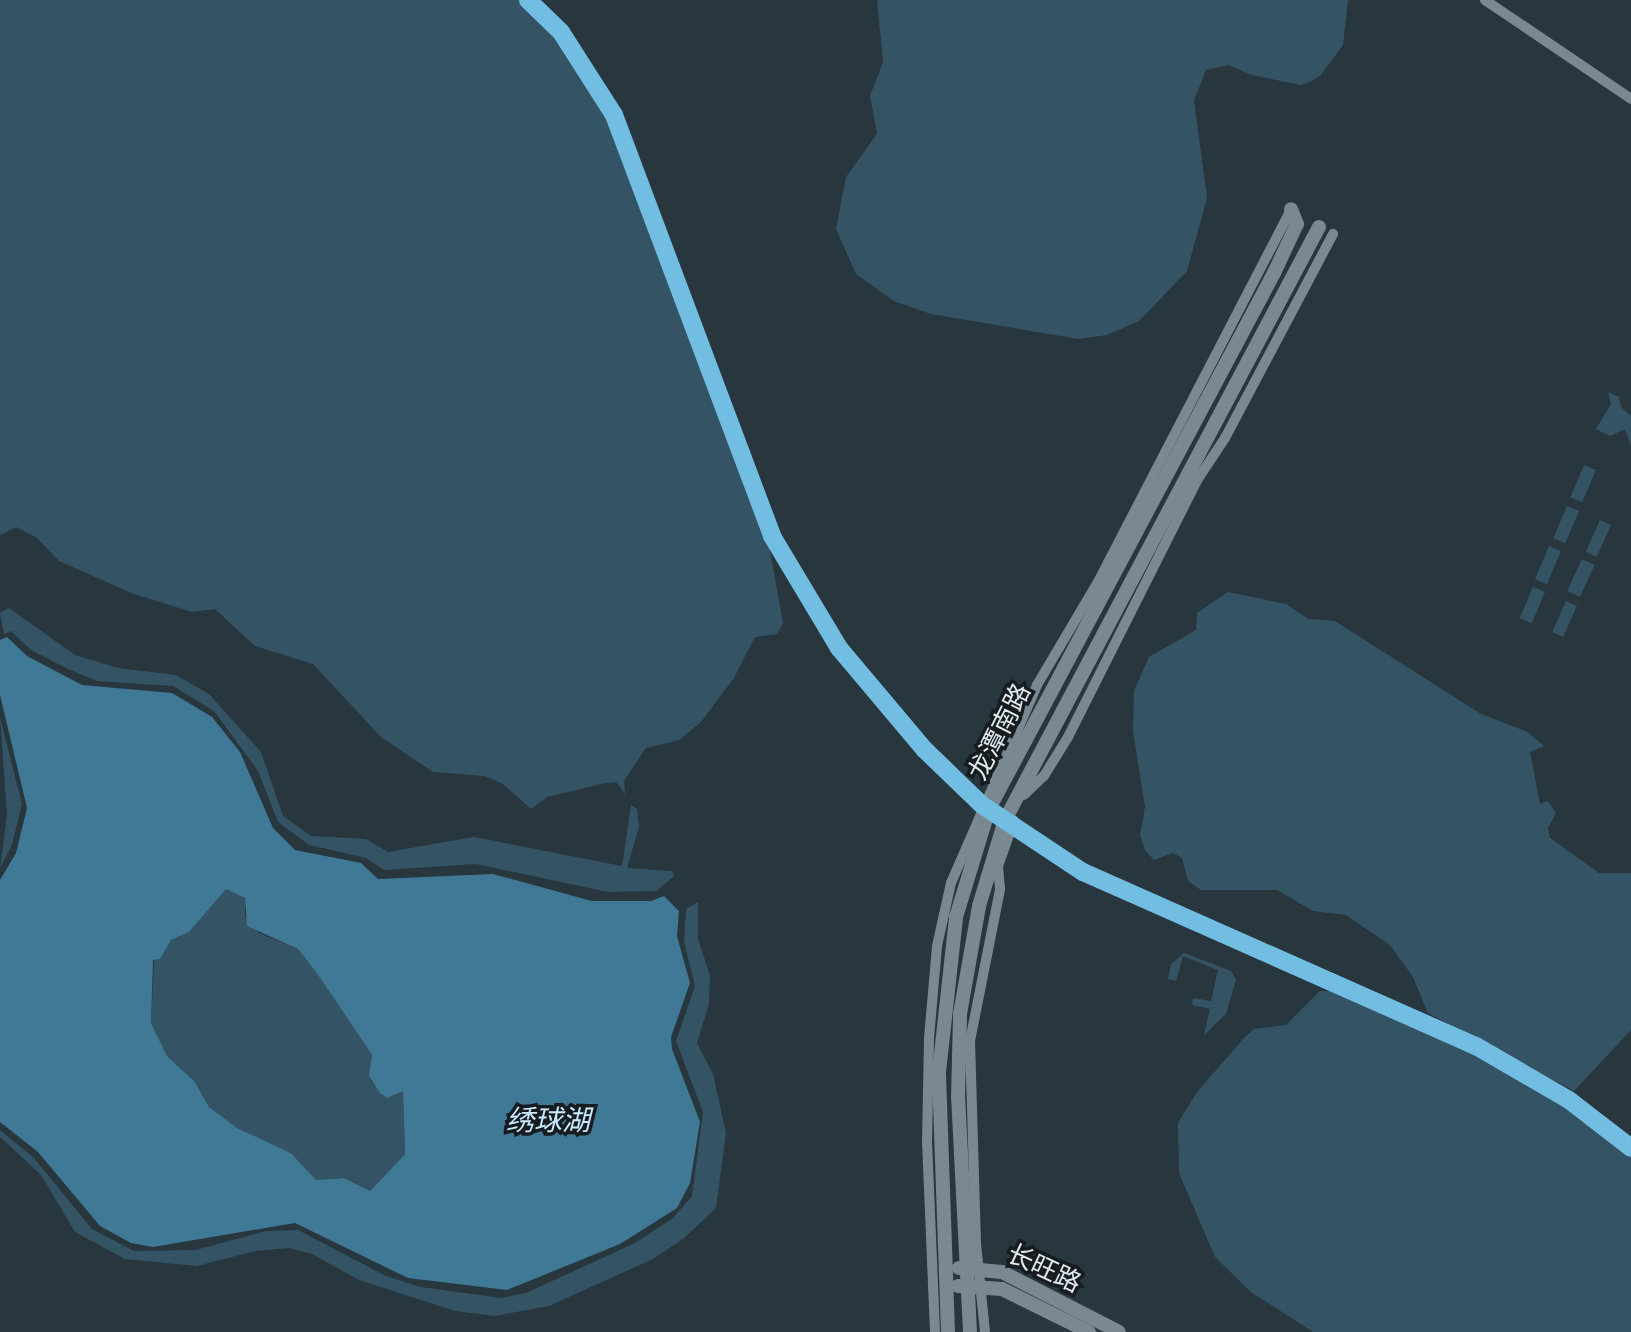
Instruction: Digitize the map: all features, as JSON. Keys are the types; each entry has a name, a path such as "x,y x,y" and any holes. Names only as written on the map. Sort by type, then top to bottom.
{"highway":[{"path":"528,0 561,32 614,115 753,489 809,602 857,670 925,750 985,807 1083,872 1138,900 1476,1046 1569,1100 1631,1148"}],"main road":[{"name":"龙潭南路","path":"948,1332 939,1039 956,917 985,807 1024,743 1274,273 1297,224 1291,209"},
{"name":"龙潭南路","path":"970,1332 974,1285 959,1036 982,895 1009,822 1041,751 1189,482 1319,227"},
{"path":"1024,743 1041,751"},
{"path":"964,890 982,895"},
{"path":"939,929 956,917"},
{"name":"长旺路","path":"945,1269 973,1268 1002,1272 1119,1332"},
{"name":"长旺路","path":"946,1287 974,1285 1002,1289 1089,1332"}],"street":[{"path":"1485,0 1631,99"},
{"path":"935,1332 927,1144 939,929 954,873 974,836 1037,685 1099,580 1291,209"},
{"path":"973,1268 970,1041 1000,889 998,866 1009,822 1029,787 1044,776 1074,726 1096,673 1189,482 1225,438 1333,234"},
{"path":"974,1285 985,1332"}],"shaded area":[{"path":"0,0 521,0 541,20 600,101 769,546 783,623 777,634 755,637 734,678 701,722 679,740 646,748 624,781 625,794 616,782 606,783 547,797 531,809 503,784 485,776 433,772 381,737 313,664 255,646 215,609 192,612 134,594 59,561 36,537 16,527 0,535"},
{"path":"877,0 1348,0 1343,45 1320,76 1310,82 1301,85 1252,75 1228,65 1206,70 1194,100 1207,198 1187,271 1139,321 1107,335 1078,339 931,314 894,301 856,274 836,229 846,177 877,134 870,96 883,62"},
{"path":"1608,392 1619,397 1621,407 1631,416 1631,446 1625,429 1610,436 1596,429 1611,404"},
{"path":"1584,465 1596,470 1582,502 1570,497"},
{"path":"1567,506 1579,511 1565,543 1553,538"},
{"path":"1600,520 1611,525 1597,557 1586,552"},
{"path":"1549,546 1561,551 1547,584 1535,579"},
{"path":"1582,559 1595,565 1580,597 1567,591"},
{"path":"1533,587 1545,592 1532,623 1520,618"},
{"path":"1228,592 1286,604 1308,619 1335,621 1481,714 1528,732 1544,746 1530,752 1540,804 1548,801 1556,813 1548,828 1550,838 1599,873 1631,873 1631,1030 1574,1091 1428,1013 1413,977 1390,945 1346,915 1313,911 1277,890 1201,890 1188,881 1182,858 1173,853 1154,860 1145,850 1140,835 1145,807 1133,731 1134,691 1149,657 1196,630 1197,613"},
{"path":"1566,601 1577,606 1563,637 1552,632"},
{"path":"9,608 75,655 118,668 176,675 209,694 261,752 283,816 311,836 366,839 388,852 474,837 622,866 631,805 637,809 639,827 627,868 672,871 674,876 656,891 608,892 476,864 384,870 366,858 309,845 278,822 258,771 214,711 173,686 97,681 68,669 31,650 11,631 4,634 0,613"},
{"path":"0,717 22,804 12,845 0,868 7,815"},
{"path":"226,888 245,898 245,917 259,933 298,949 316,972 372,1055 371,1081 380,1092 403,1091 405,1154 370,1191 344,1178 316,1180 291,1153 237,1128 209,1107 195,1082 167,1056 151,1023 154,960 171,940 189,932"},
{"path":"698,902 698,939 710,975 709,1004 697,1043 713,1074 726,1133 716,1208 683,1239 653,1259 549,1306 495,1316 455,1311 359,1280 312,1254 289,1248 255,1251 197,1266 125,1259 75,1232 41,1175 0,1137 0,1130 33,1157 92,1229 134,1251 196,1250 266,1231 298,1230 386,1276 421,1287 501,1298 526,1293 635,1243 673,1218 692,1196 703,1112 676,1041 695,986 684,942 686,909"},
{"path":"1184,953 1231,971 1236,980 1226,1014 1204,1035 1210,1009 1192,1005 1193,998 1211,1001 1218,970 1183,956 1176,981 1168,979 1171,964"},
{"path":"1320,991 1336,991 1473,1051 1560,1103 1631,1157 1631,1332 1313,1332 1251,1292 1215,1257 1179,1173 1178,1123 1197,1092 1245,1037 1254,1029 1286,1025"}],"water":[{"name":"绣球湖","path":"7,637 27,656 82,685 172,693 212,717 240,752 273,828 295,850 361,863 378,879 493,874 592,901 651,901 664,896 679,911 677,936 690,983 671,1037 672,1049 700,1122 690,1183 677,1208 620,1244 507,1290 408,1278 295,1223 153,1247 131,1243 100,1226 38,1152 0,1122 0,880 16,853 27,808 0,695 0,640","holes":["226,889 245,898 247,926 298,949 316,972 372,1055 369,1076 380,1093 387,1098 403,1091 405,1154 370,1191 344,1178 316,1180 291,1153 237,1128 209,1107 195,1082 167,1056 151,1023 153,960 160,959 171,940 189,932"]}]}
